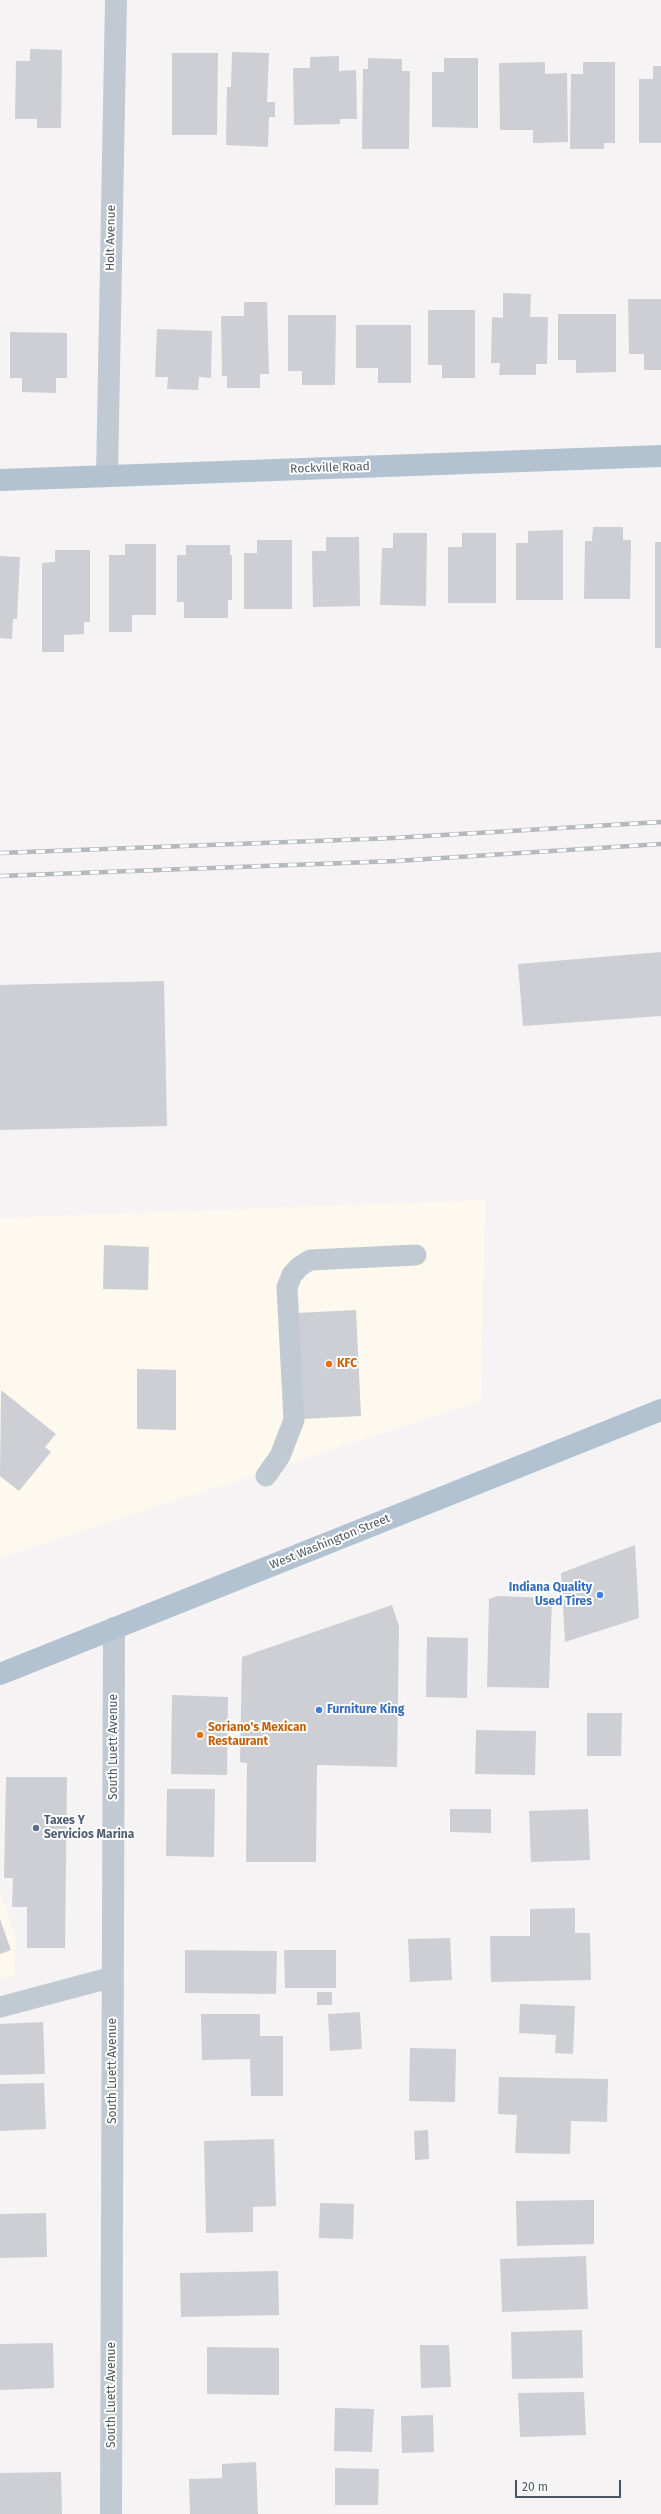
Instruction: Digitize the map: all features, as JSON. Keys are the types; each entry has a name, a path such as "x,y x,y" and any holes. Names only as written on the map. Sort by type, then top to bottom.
{"main road":[{"name":"Rockville Road","path":"0,480 661,456"},
{"name":"West Washington Street","path":"0,1674 661,1410"}],"street":[{"name":"Holt Avenue","path":"107,476 116,0"},
{"name":"South Luett Avenue","path":"111,2514 114,1628"}],"lane":[{"path":"266,1476 280,1456 294,1420 287,1287 292,1275 299,1267 310,1260 416,1255"},
{"path":"0,2006 113,1977"}],"shaded area":[{"path":"485,1200 481,1401 0,1558 0,1218"},
{"path":"0,1890 16,1939 14,1976 0,1980"}],"building":[{"path":"30,49 62,50 61,128 37,128 37,119 15,119 16,61 30,61"},
{"path":"232,52 269,53 267,102 275,102 275,117 269,117 268,147 226,145 227,87 231,87"},
{"path":"172,53 218,53 217,135 172,135"},
{"path":"339,56 339,71 356,70 357,119 340,119 340,124 294,125 293,68 310,68 310,57"},
{"path":"368,58 402,59 402,71 410,71 409,149 362,149 363,69 368,69"},
{"path":"444,58 478,58 478,128 432,127 432,72 444,72"},
{"path":"545,62 545,74 567,73 568,142 533,143 533,130 500,130 499,63"},
{"path":"583,62 615,62 615,143 604,143 604,149 570,149 571,74 583,74"},
{"path":"653,66 661,66 661,143 639,143 639,79 653,79"},
{"path":"503,293 531,294 530,317 548,317 547,364 536,364 536,375 499,375 500,363 491,363 492,317 503,318"},
{"path":"628,299 661,299 661,370 644,370 644,354 629,354"},
{"path":"244,302 267,302 269,374 260,374 260,388 227,388 227,376 222,376 221,316 244,316"},
{"path":"428,310 475,310 475,378 442,378 442,365 428,365"},
{"path":"558,314 616,314 616,372 576,373 576,360 558,360"},
{"path":"288,315 336,315 335,385 302,385 302,371 288,371"},
{"path":"356,325 411,325 411,383 378,383 378,368 356,368"},
{"path":"157,329 212,331 211,378 199,377 198,390 167,389 168,377 155,377"},
{"path":"10,332 67,333 67,378 56,378 56,393 22,392 22,378 10,378"},
{"path":"593,527 623,527 623,540 631,540 630,599 584,599 585,541 592,541"},
{"path":"563,530 563,600 516,600 516,543 528,543 528,531"},
{"path":"393,533 427,533 426,606 380,605 382,548 393,548"},
{"path":"462,533 496,533 496,603 448,603 448,547 462,547"},
{"path":"326,537 359,537 360,606 313,607 312,551 326,551"},
{"path":"257,540 292,540 292,609 244,609 244,553 257,553"},
{"path":"655,542 661,542 661,648 655,648"},
{"path":"125,544 156,544 156,615 132,615 132,632 109,632 109,555 125,555"},
{"path":"186,545 230,545 230,555 232,555 232,600 228,600 228,618 184,618 184,602 177,602 177,555 186,555"},
{"path":"55,550 90,550 90,622 84,622 84,634 64,635 64,652 42,652 42,563 55,562"},
{"path":"0,556 20,557 17,619 13,619 12,639 0,638"},
{"path":"661,952 661,1016 523,1026 518,964"},
{"path":"164,981 167,1126 0,1130 0,985"},
{"path":"104,1245 149,1247 148,1290 103,1289"},
{"name":"KFC","path":"356,1310 361,1416 302,1419 297,1313"},
{"path":"137,1369 176,1370 176,1430 137,1429"},
{"path":"1,1390 56,1434 45,1447 51,1452 19,1491 0,1476"},
{"name":"Indiana Quality Used Tires","path":"635,1545 639,1618 565,1642 561,1573"},
{"path":"498,1596 552,1598 549,1688 487,1687 489,1599"},
{"name":"Furniture King","path":"392,1605 399,1626 397,1767 317,1765 316,1862 246,1862 247,1763 240,1762 242,1657"},
{"path":"427,1637 468,1638 467,1698 426,1697"},
{"name":"Soriano's Mexican Restaurant","path":"172,1695 228,1697 227,1775 171,1774"},
{"path":"587,1713 622,1713 621,1756 587,1756"},
{"path":"476,1730 536,1731 535,1775 475,1774"},
{"name":"Taxes Y Servicios Marina","path":"6,1777 67,1777 65,1948 27,1948 27,1907 12,1907 13,1878 4,1878"},
{"path":"167,1789 215,1789 214,1857 166,1856"},
{"path":"450,1809 491,1809 491,1833 450,1832"},
{"path":"588,1809 590,1860 531,1862 529,1811"},
{"path":"575,1908 575,1933 590,1933 591,1980 491,1982 490,1936 530,1936 530,1909"},
{"path":"0,1919 11,1950 0,1954"},
{"path":"450,1938 452,1980 410,1982 408,1939"},
{"path":"185,1950 277,1951 276,1994 185,1993"},
{"path":"284,1950 336,1950 336,1988 285,1988"},
{"path":"317,1992 332,1992 332,2005 317,2005"},
{"path":"520,2004 575,2006 573,2054 555,2053 556,2035 519,2033"},
{"path":"360,2012 362,2049 330,2051 328,2014"},
{"path":"201,2014 260,2014 260,2036 283,2036 283,2096 251,2096 250,2059 202,2060"},
{"path":"43,2022 45,2074 0,2075 0,2024"},
{"path":"410,2048 456,2049 455,2102 409,2101"},
{"path":"499,2077 608,2079 607,2122 571,2121 570,2154 515,2153 517,2115 498,2114"},
{"path":"44,2083 46,2129 0,2131 0,2084"},
{"path":"428,2130 429,2159 415,2160 414,2131"},
{"path":"274,2139 276,2206 253,2207 253,2232 206,2233 204,2141"},
{"path":"594,2200 594,2244 517,2246 516,2201"},
{"path":"320,2203 354,2204 353,2239 319,2238"},
{"path":"46,2213 47,2257 0,2258 0,2214"},
{"path":"586,2256 588,2309 502,2312 500,2259"},
{"path":"278,2271 279,2315 181,2317 180,2273"},
{"path":"582,2330 583,2378 512,2379 511,2332"},
{"path":"53,2343 54,2388 0,2390 0,2344"},
{"path":"420,2345 449,2345 451,2387 421,2388"},
{"path":"207,2347 279,2348 279,2395 207,2394"},
{"path":"584,2392 586,2435 520,2437 518,2393"},
{"path":"335,2408 374,2409 372,2452 334,2451"},
{"path":"433,2415 434,2452 402,2453 401,2416"},
{"path":"256,2462 258,2514 190,2514 189,2479 222,2478 222,2464"},
{"path":"335,2468 379,2469 378,2505 335,2505"},
{"path":"61,2472 62,2514 0,2514 0,2473"}],"railway":[{"path":"0,853 393,838 661,822"},
{"path":"0,876 396,861 661,844"}],"place":[{"name":"KFC","path":"329,1364"},
{"name":"Indiana Quality Used Tires","path":"600,1595"},
{"name":"Furniture King","path":"319,1710"},
{"name":"Soriano's Mexican Restaurant","path":"200,1735"},
{"name":"Taxes Y Servicios Marina","path":"36,1828"}]}
